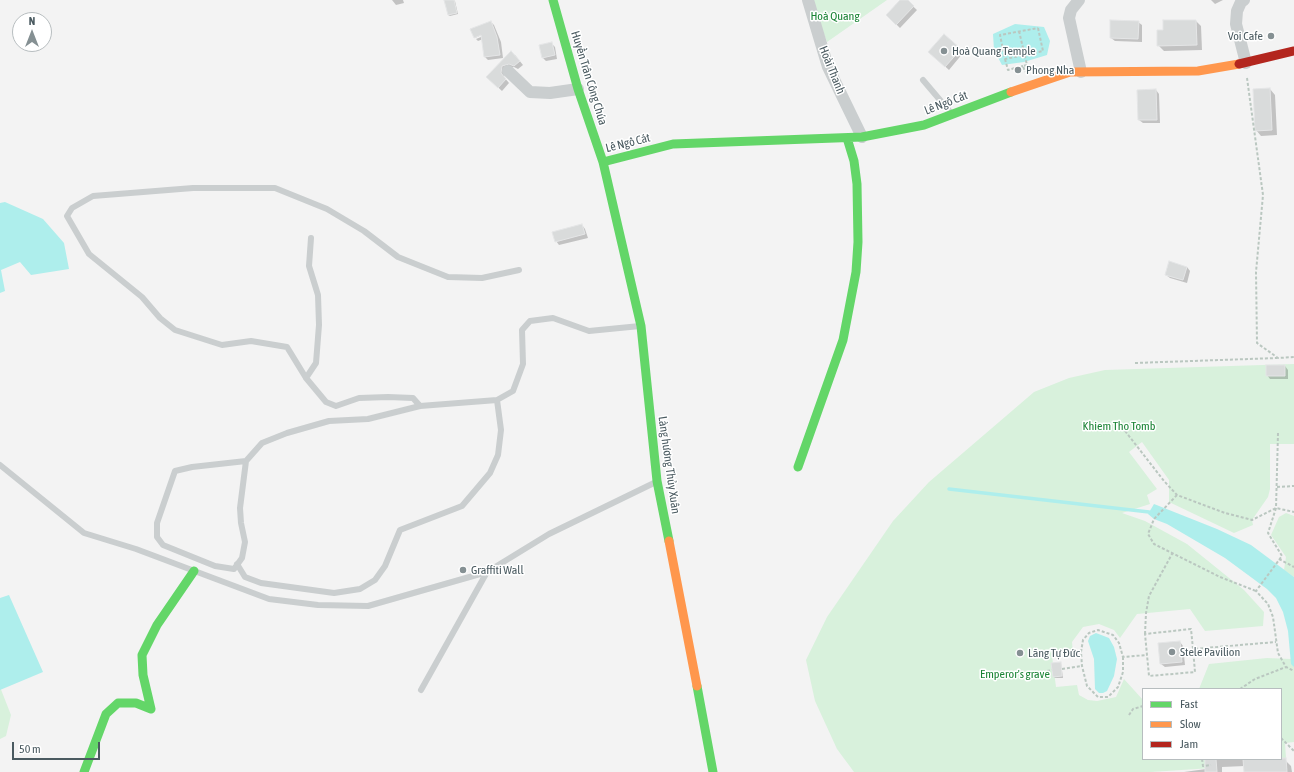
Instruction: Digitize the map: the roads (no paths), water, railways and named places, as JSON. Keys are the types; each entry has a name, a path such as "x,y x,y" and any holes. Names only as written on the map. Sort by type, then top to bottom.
{"street":[{"name":"Huyền Trân Công Chúa","path":"553,0 578,89 603,162"},
{"name":"Hoài Thanh","path":"808,0 828,68 862,137"},
{"path":"1079,0 1071,10 1069,18 1081,72"},
{"path":"1244,0 1241,2 1236,11 1236,24 1246,63"},
{"name":"Lê Ngô Cát","path":"603,162 673,144 862,137 924,125 1030,84 1070,72 1198,71 1246,63 1294,51"},
{"path":"508,71 530,92 550,93 578,89"},
{"path":"798,467 843,340 856,272 858,242 857,184 854,161 847,138"},
{"name":"Làng hương Thủy Xuân","path":"603,162 641,326 657,481 713,772"},
{"path":"84,772 106,714 118,703 136,703 151,709 143,675 142,655 157,625 194,571"}],"lane":[{"path":"923,80 952,114"},
{"path":"420,406 413,398 388,396 358,398 336,406 326,402 306,378 287,347 251,341 222,345 175,330 160,318 142,297 89,254 67,216 72,208 93,196 193,188 275,188 327,209 364,231 398,257 448,277 482,278 519,270"},
{"path":"306,378 316,363 319,325 318,295 309,266 311,238"},
{"path":"246,460 192,467 175,471 157,523 157,537 163,545 215,566 234,569 242,558 245,542 240,508 246,460 262,443 287,432 329,421 368,419 420,406 498,400 513,391 523,364 522,330 530,321 553,318 589,331 641,326"},
{"path":"237,564 245,577 261,583 334,593 360,589 375,580 385,566 400,530 462,506 490,473 498,456 501,430 498,400"},
{"path":"0,465 84,533 136,549 269,599 318,605 368,606 487,572 549,534 657,481"},
{"path":"421,690 487,572"}],"water":[{"path":"1015,24 1044,27 1050,41 1047,55 1024,62 1002,65 994,50 993,34"},
{"path":"5,202 43,219 64,243 69,269 31,275 20,262 1,270 5,291 0,293 0,203"},
{"path":"1154,504 1217,529 1251,545 1294,577 1294,667 1291,664 1288,631 1283,612 1276,598 1267,589 1225,558 1167,524 1154,519 1148,514"},
{"path":"9,595 43,672 0,690 0,598"},
{"path":"1096,633 1109,638 1114,647 1117,659 1114,676 1107,691 1103,693 1099,693 1095,689 1094,659 1088,641 1090,636"}],"waterway":[{"path":"949,489 1149,512"}],"place":[{"name":"Voi Cafe","path":"1271,36"},
{"name":"Hoà Quang Temple","path":"944,51"},
{"name":"Phong Nha","path":"1018,70"},
{"name":"Graffiti Wall","path":"463,570"},
{"name":"Stele Pavilion","path":"1172,652"},
{"name":"Lăng Tự Đức","path":"1020,653"}],"park label":[{"name":"Hoà Quang","path":"835,16"},
{"name":"Khiem Tho Tomb","path":"1119,426"},
{"name":"Emperor's grave","path":"1015,674"}]}
